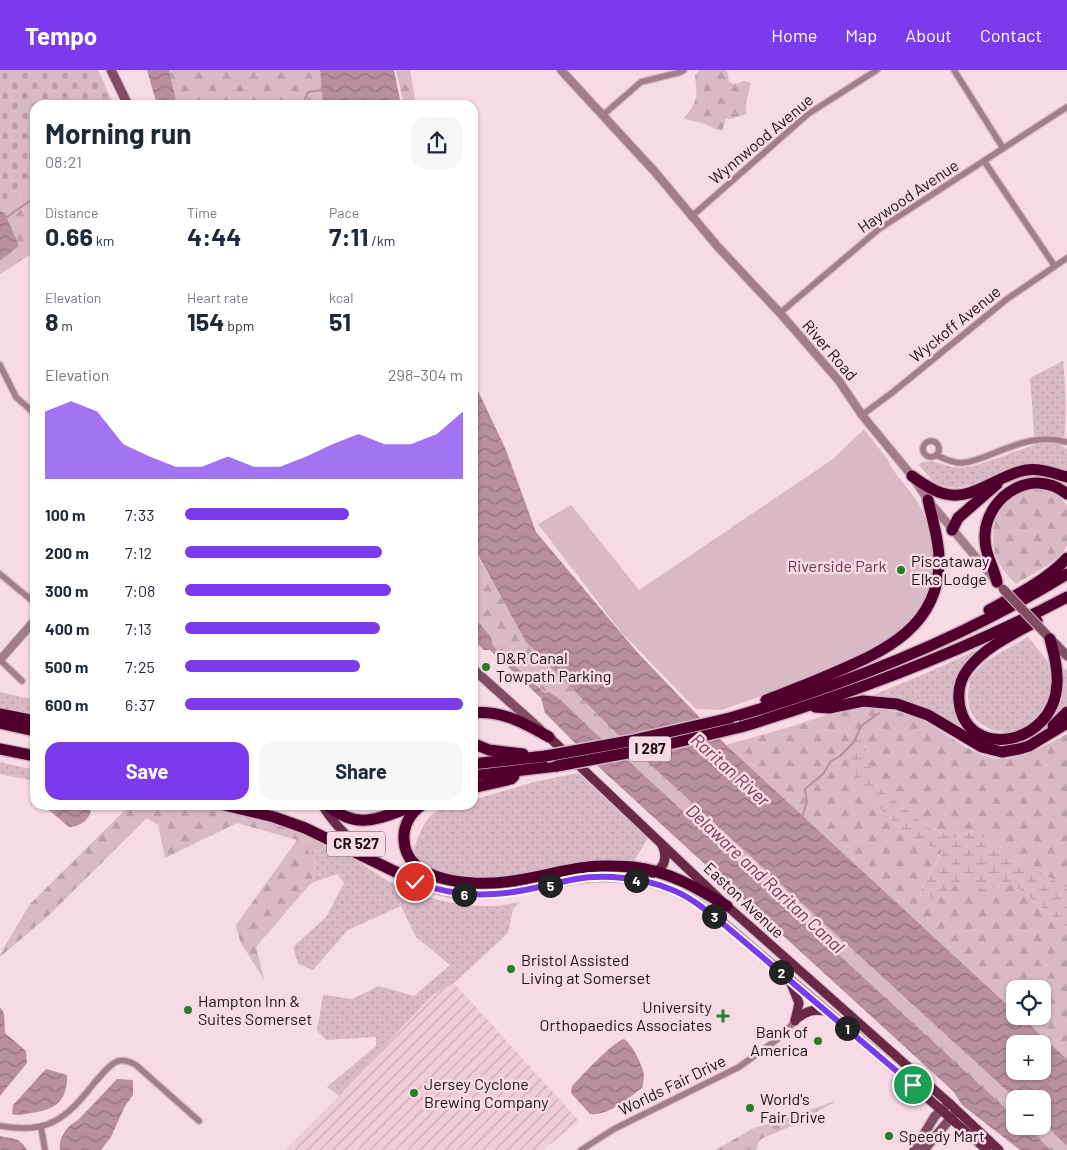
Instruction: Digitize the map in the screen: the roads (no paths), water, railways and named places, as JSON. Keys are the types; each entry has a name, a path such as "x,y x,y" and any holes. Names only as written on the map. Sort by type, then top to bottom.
{"highway":[{"path":"912,476 938,491 953,495 967,493 1023,471 1040,470 1067,477"},
{"path":"952,530 958,518 1002,479"},
{"path":"1000,586 987,558 985,534 989,516 1000,500 1015,487 1034,482 1050,484 1067,494"},
{"path":"749,713 759,702 862,661 888,647 917,623 931,601 939,567 939,550 928,500"},
{"path":"950,638 955,628 1034,584 1055,570 1067,558"},
{"name":"I 287","path":"478,763 544,756 629,741 749,713 850,679 950,638 1020,602 1067,574"},
{"name":"I 287","path":"478,775 557,766 644,750 741,727 810,706 942,657 1005,629 1067,598"},
{"path":"1050,639 1057,672 1057,684 1053,703 1042,720 1027,734 1011,739 995,739 975,730 964,717 959,701 961,683 969,669 1006,639 1067,605"},
{"path":"810,706 829,708 862,701 897,704 928,715 975,744 995,751 1011,751 1036,742 1067,712"},
{"path":"478,713 504,715 549,737"},
{"path":"0,714 30,720"},
{"path":"0,723 30,730"},
{"path":"1045,735 1067,723"},
{"path":"478,745 500,752 544,756"},
{"path":"0,749 30,755"},
{"path":"478,787 511,779 519,771"},
{"path":"245,810 274,817 305,828 398,873"},
{"path":"333,810 346,818 365,821 384,818 404,810"},
{"path":"416,810 407,821 404,830 405,849 416,866 443,878 482,883 504,882 597,866 629,867 657,872 689,883 727,906"}],"main road":[{"path":"111,70 126,100"},
{"name":"River Road","path":"1000,586 1067,656"},
{"name":"Easton Avenue","path":"478,673 549,737 727,906 949,1103 953,1114 987,1150"},
{"name":"Easton Avenue","path":"325,810 350,838 378,861 415,882 435,889 473,895 510,893 578,879 637,880 670,888 696,903 789,978 942,1111 953,1114 999,1150"},
{"path":"637,880 657,872 662,866 665,858 661,844"},
{"path":"789,978 799,1003 795,1021"},
{"path":"795,1021 807,1012 815,1009 827,1011"},
{"path":"914,1150 935,1116 949,1103"},
{"path":"924,1150 953,1114"}],"street":[{"name":"River Road","path":"562,70 655,172 736,268 780,313 839,381 862,415 912,476 928,500 1000,586"},
{"path":"603,115 641,82 684,70"},
{"name":"Wynnwood Avenue","path":"692,217 801,120 877,70"},
{"path":"954,70 1003,148 1067,107"},
{"name":"Haywood Avenue","path":"780,313 879,229 1003,148"},
{"path":"984,161 1054,266"},
{"name":"Wyckoff Avenue","path":"862,415 1007,300 1067,258"},
{"path":"0,365 16,397 30,410"},
{"path":"936,455 962,463 981,459 1026,441 1051,439 1067,442"},
{"path":"0,574 30,599"},
{"path":"22,681 0,660 30,626"},
{"name":"Worlds Fair Drive","path":"580,1150 614,1128 739,1067 779,1038 795,1021"},
{"path":"0,1126 28,1128 41,1127 52,1123 66,1114 106,1070 120,1061 131,1062 136,1065 199,1121"},
{"path":"41,1127 45,1150"}],"water":[{"path":"147,70 169,70 176,100 156,100"},
{"path":"320,70 394,70 400,100 323,100"},
{"path":"0,211 5,213 19,246 0,261"},
{"name":"Raritan River","path":"478,391 506,450 536,532 637,652 726,745 1006,1004 1006,1025 1030,1025 1041,1035 1006,1035 1006,1080 1051,1080 1051,1044 1067,1059 1067,1146 1051,1131 1051,1090 1006,1090 617,734 526,642 478,555"},
{"path":"478,621 491,637 493,646 545,693 549,692 562,701 1006,1109 1006,1135 1035,1135 1051,1150 1020,1150 962,1105 953,1091 604,772 545,713 541,698 490,650 484,650 478,645"},
{"path":"49,810 91,810 85,821 69,827"},
{"path":"0,1007 4,1013 5,1033 26,1051 27,1063 0,1096"},
{"path":"624,1039 634,1050 642,1066 644,1075 642,1088 611,1109 597,1114 590,1114 571,1093 572,1086 605,1053"},
{"path":"46,1069 67,1075 67,1084 63,1097 54,1106 40,1112 22,1115 12,1114 13,1105"},
{"path":"117,1079 133,1080 133,1095 125,1106 111,1137 101,1150 60,1150 60,1141 67,1129"},
{"path":"0,1136 19,1141 27,1150 0,1150"}],"waterway":[{"path":"305,100 308,92 322,90"},
{"path":"7,217 30,201"},
{"path":"802,817 807,802 805,789 823,774 831,761 840,756 854,742 861,726 879,713"}],"place":[{"name":"Piscataway Elks Lodge","path":"901,570"},
{"name":"D&R Canal Towpath Parking","path":"486,667"},
{"name":"Bristol Assisted Living at Somerset","path":"511,969"},
{"name":"Hampton Inn & Suites Somerset","path":"188,1010"},
{"name":"University Orthopaedics Associates","path":"723,1016"},
{"name":"Bank of America","path":"818,1041"},
{"name":"Jersey Cyclone Brewing Company","path":"414,1093"},
{"name":"World's Fair Drive","path":"750,1108"},
{"name":"Speedy Mart","path":"889,1136"}],"park label":[{"name":"Riverside Park","path":"837,566"}],"water label":[{"name":"Delaware and Raritan Canal","path":"765,879"}]}
